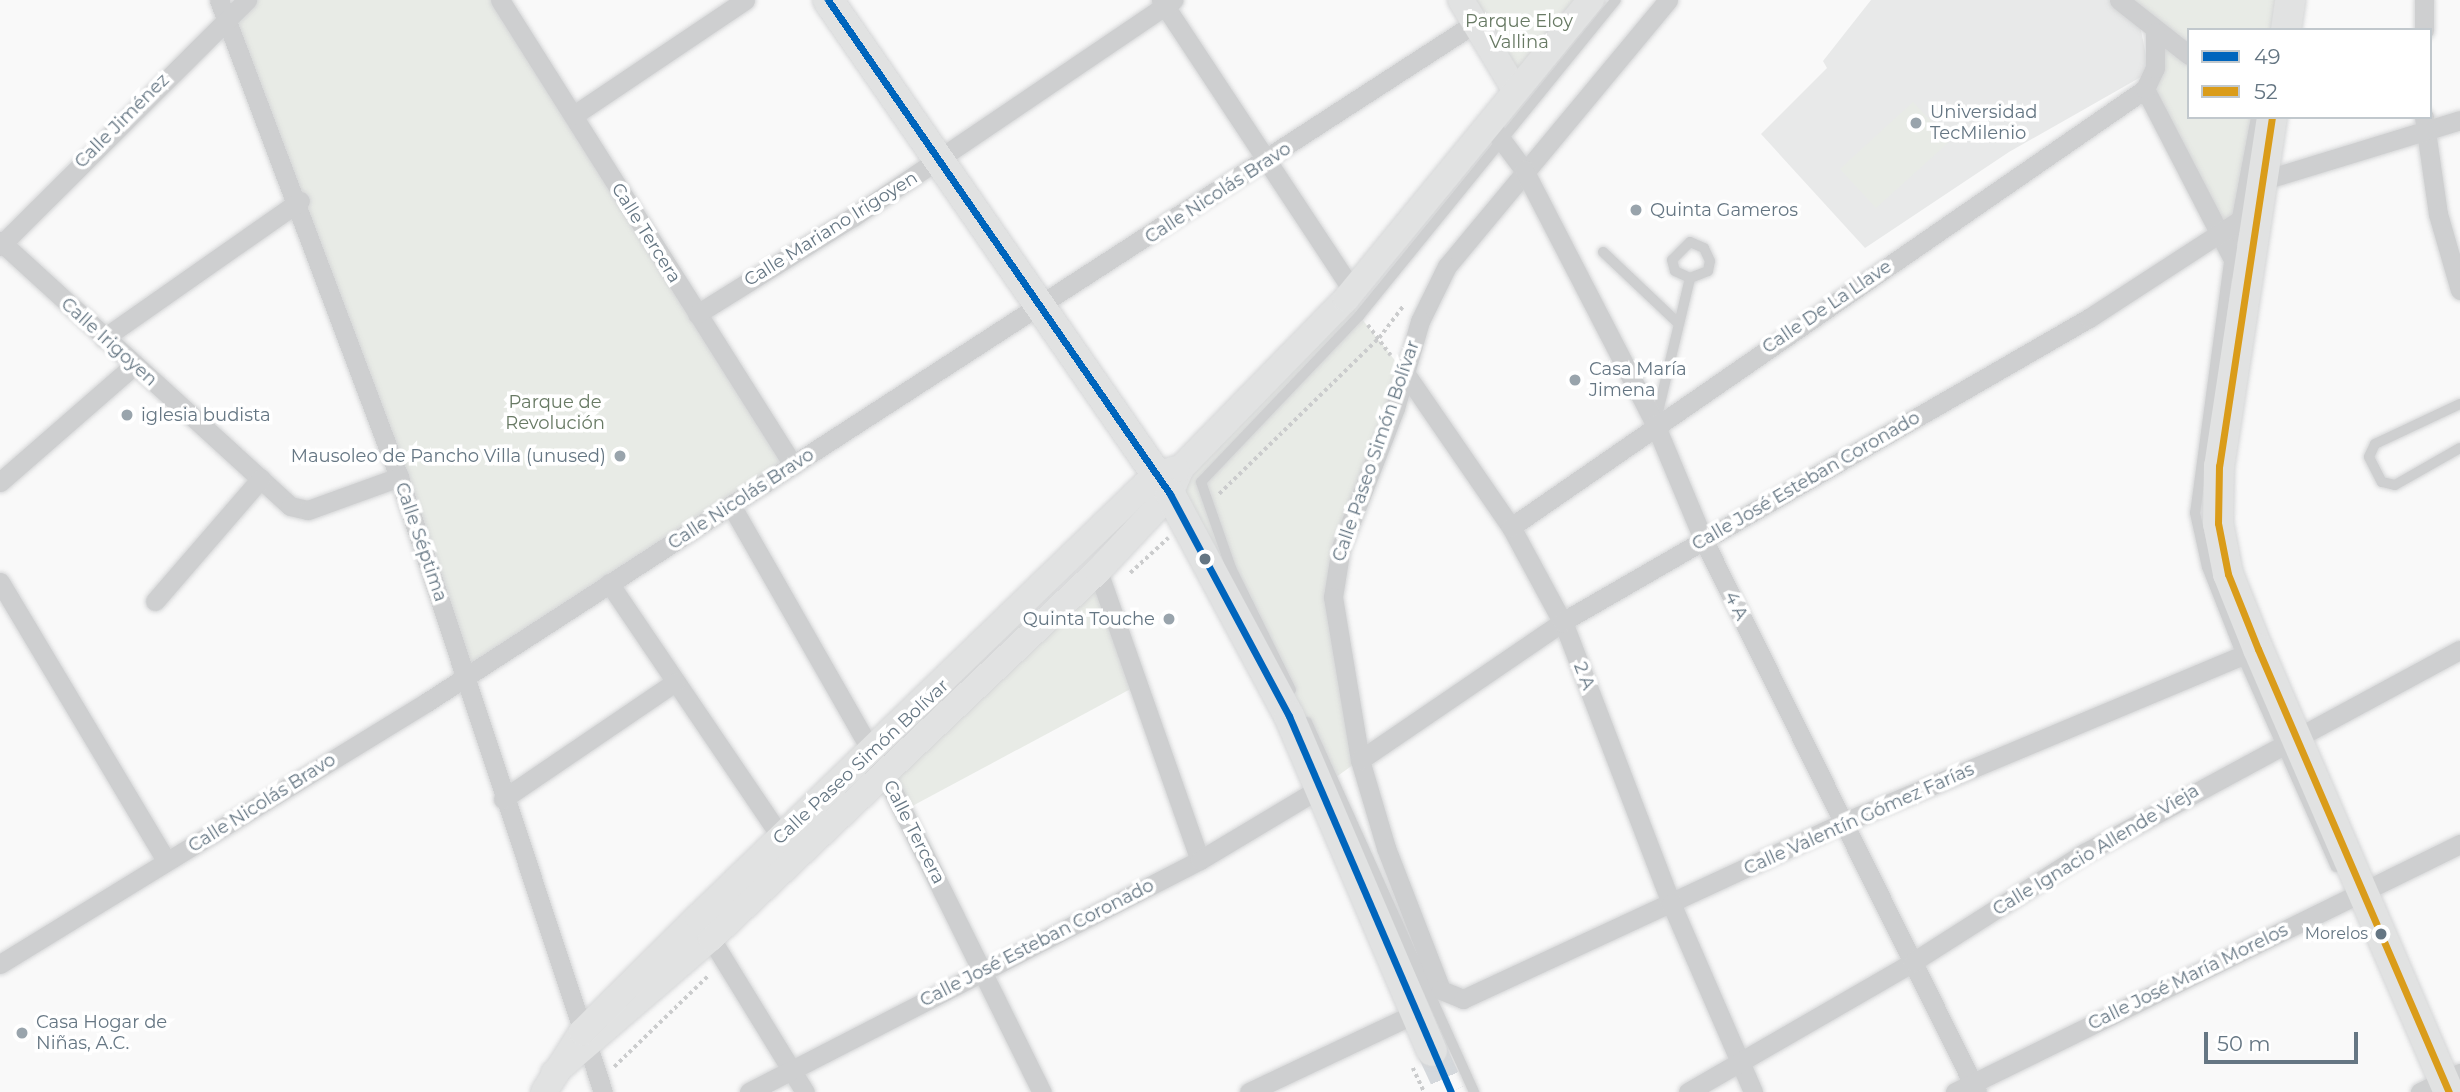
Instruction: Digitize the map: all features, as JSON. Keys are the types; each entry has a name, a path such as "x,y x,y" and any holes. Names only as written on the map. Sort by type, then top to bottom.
{"main road":[{"path":"828,0 1038,310 1169,479 1322,787 1432,1051"},
{"path":"1461,0 1516,91"},
{"name":"Calle Paseo Simón Bolívar","path":"549,1083 585,1041 788,847 872,752 1169,479 1352,290 1494,130 1516,91 1591,0"},
{"path":"2286,28 2290,0"},
{"path":"2272,119 2251,205 2246,285 2219,466 2218,523 2228,574 2250,653 2440,1086"},
{"name":"Calle Paseo Simón Bolívar","path":"788,847 885,775 1098,571 1169,479"}],"street":[{"name":"Calle Jiménez","path":"1,244 223,9 247,0"},
{"name":"Calle Tercera","path":"500,0 793,466"},
{"path":"574,115 745,0"},
{"name":"Calle Paseo Simón Bolívar","path":"1463,999 1441,990 1386,848 1360,760 1334,578 1405,373 1420,321 1447,267 1524,170 1668,0"},
{"path":"2119,0 2155,32 2187,54"},
{"path":"2424,0 2424,28"},
{"path":"1166,2 1352,290"},
{"name":"Calle Mariano Irigoyen","path":"696,314 937,161 1166,2"},
{"name":"Calle Séptima","path":"223,9 300,201 399,477 467,674 503,799 603,1092"},
{"name":"Calle Nicolás Bravo","path":"0,964 467,674 1038,310 1475,23"},
{"path":"2155,32 2155,68 2145,89 2246,285"},
{"name":"Calle De La Llave","path":"1511,527 1655,424 2145,89"},
{"name":"Calle José Esteban Coronado","path":"1360,760 1562,622 1703,539 2225,246 2251,205 2424,126 2460,120"},
{"path":"2424,126 2460,290"},
{"name":"4 A","path":"1494,130 1524,170 1655,424 1703,539 1975,1087"},
{"path":"104,338 300,201"},
{"name":"Calle Irigoyen","path":"1,244 290,506 308,510 399,477"},
{"path":"0,482 134,365"},
{"name":"2 A","path":"1405,373 1511,527 1562,622 1671,903 1752,1092"},
{"path":"155,601 261,478"},
{"name":"Calle Tercera","path":"731,505 885,775 984,970 1042,1092"},
{"path":"1098,571 1200,860"},
{"path":"0,582 166,861"},
{"path":"609,583 788,847"},
{"name":"Calle Ignacio Allende Vieja","path":"1688,1092 1913,962 2084,853 2287,739 2460,650"},
{"name":"Calle Valentín Gómez Farías","path":"1463,999 1844,822 2250,653"},
{"path":"503,799 675,682"},
{"name":"Calle José Esteban Coronado","path":"749,1092 1200,860 1322,787"},
{"name":"Calle José María Morelos","path":"1955,1092 1975,1087 2460,844"},
{"path":"705,928 794,1069 805,1092"},
{"path":"1249,1092 1416,1013"}],"lane":[{"path":"1474,1092 1334,778 1231,568 1201,482 1359,316 1494,130 1616,0"},
{"path":"2272,28 2277,0"},
{"path":"2251,205 2256,119"},
{"path":"2225,246 2196,513 2207,567 2250,653"},
{"path":"1603,252 1678,323"},
{"path":"1655,424 1690,278"},
{"path":"2460,404 2375,444 2369,457 2382,482 2395,485 2460,448"}],"path":[{"path":"1359,316 1405,373"}],"shaded area":[{"name":"Universidad TecMilenio","path":"1871,0 2113,0 2140,25 2148,66 2141,77 2009,152 1865,248 1761,134 1827,68 1823,61"}],"green space":[{"name":"Parque de Revolución","path":"247,0 499,0 793,465 467,674 226,17"},
{"name":"Parque Eloy Vallina","path":"1462,0 1591,0 1516,91"},
{"path":"2119,0 2290,0 2286,28 2187,28 2187,119 2272,119 2257,209 2221,238 2145,89 2155,32"},
{"path":"1913,102 1950,141 1876,208 1840,169"},
{"path":"1346,299 1405,373 1335,574 1360,760 1322,787 1170,494"},
{"path":"1098,571 1138,685 903,811 885,775"}],"tunnel":[{"path":"1432,1051 1451,1092"}],"transit line":[{"name":"49","path":"828,0 1170,494 1289,716 1451,1092"},
{"name":"52","path":"2272,119 2219,466 2218,523 2228,574 2258,649 2449,1092"}],"place":[{"name":"Universidad TecMilenio","path":"1916,123"},
{"name":"Quinta Gameros","path":"1636,210"},
{"name":"Casa María Jimena","path":"1575,380"},
{"name":"iglesia budista","path":"127,415"},
{"name":"Mausoleo de Pancho Villa (unused)","path":"620,456"},
{"name":"Quinta Touche","path":"1169,619"},
{"name":"Morelos","path":"2381,934"},
{"name":"Casa Hogar de Niñas, A.C.","path":"22,1033"}]}
